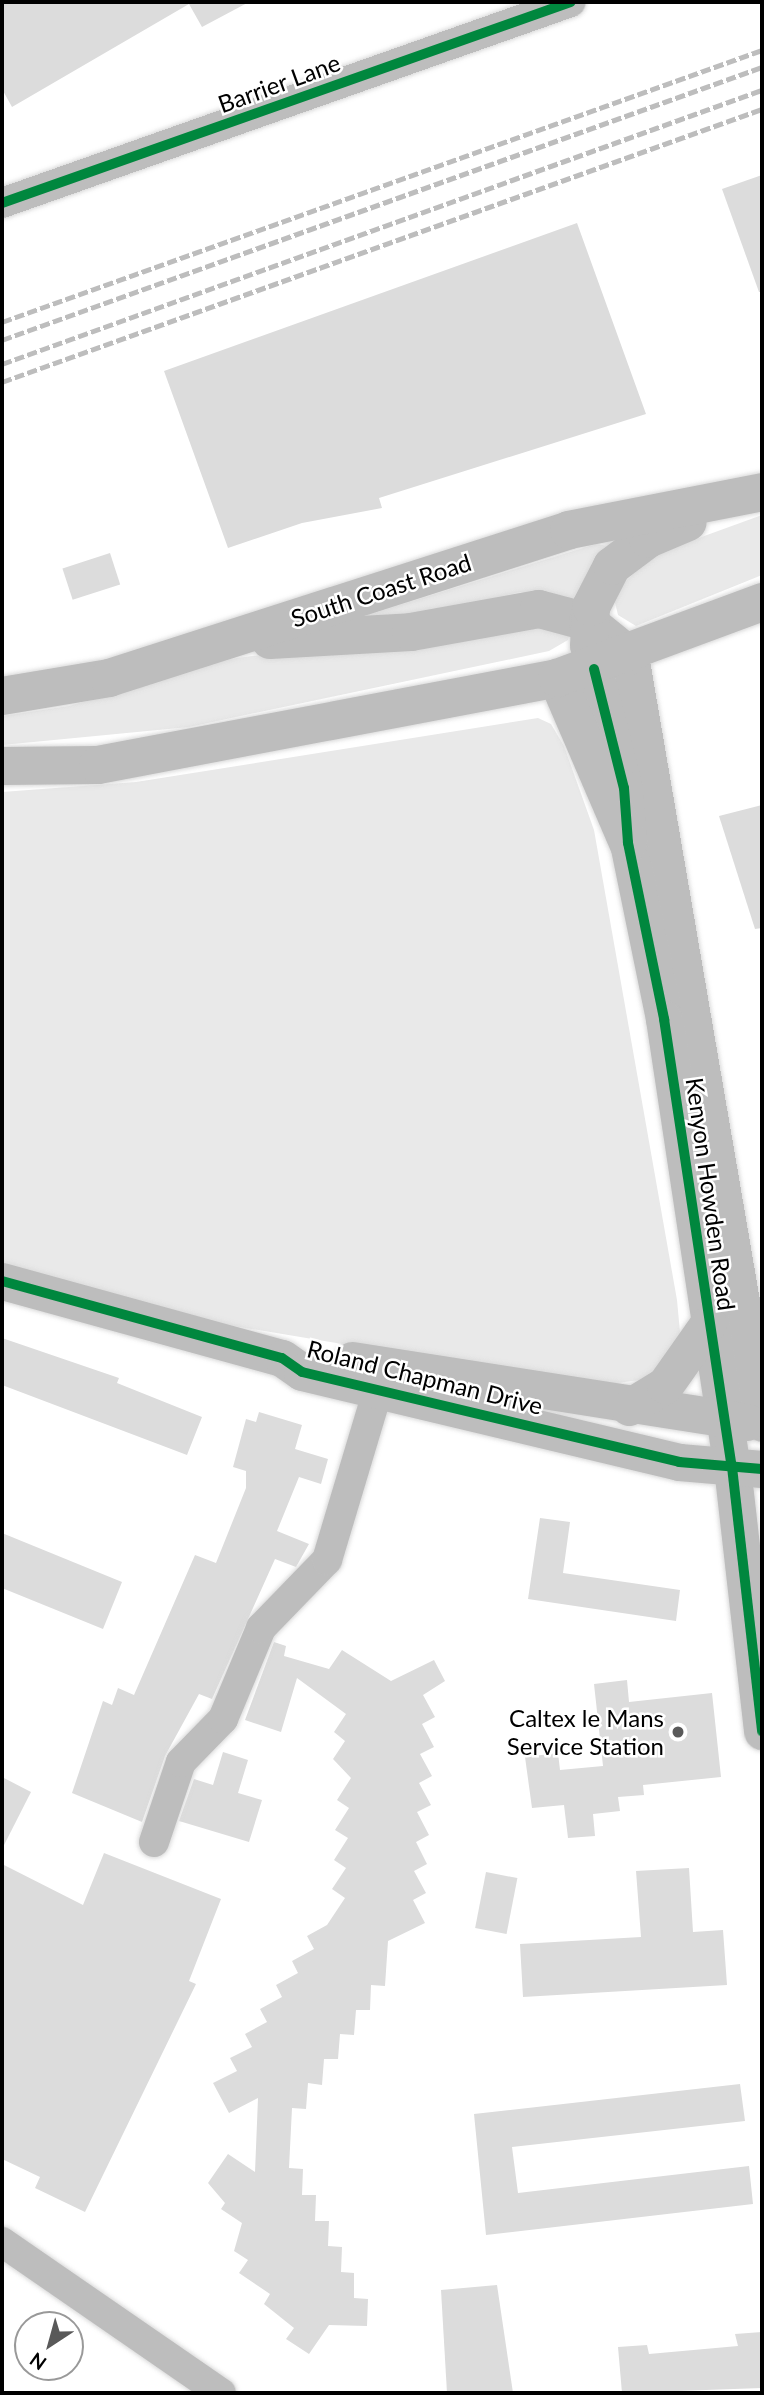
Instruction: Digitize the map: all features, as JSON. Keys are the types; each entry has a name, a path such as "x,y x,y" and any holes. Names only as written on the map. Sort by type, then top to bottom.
{"highway":[{"path":"594,669 588,622 600,587 626,552 755,493"},
{"name":"South Coast Road","path":"2,696 109,678 569,530 755,493"},
{"path":"2,766 98,765 557,678 630,656 762,603"},
{"path":"226,642 411,632 524,609 588,622 630,656"},
{"path":"557,678 628,843"}],"street":[{"name":"Barrier Lane","path":"2,203 571,2"},
{"name":"Kenyon Howden Road","path":"630,656 762,1423"},
{"name":"Kenyon Howden Road","path":"594,669 624,788 628,843 664,1018 708,1324 725,1420 747,1468 762,1731"},
{"name":"Roland Chapman Drive","path":"2,1281 282,1358 302,1372 679,1462 747,1468"},
{"path":"629,1407 665,1385 708,1324"},
{"name":"Roland Chapman Drive","path":"282,1358 306,1353 629,1407 762,1423"},
{"path":"154,1842 181,1762 223,1719 261,1628 327,1560 379,1390"},
{"path":"2,2242 221,2393"}],"shaded area":[{"path":"762,515 762,575 636,626 618,615 613,594 652,555"},
{"path":"596,544 608,546 577,602 520,592 418,616 342,623"},
{"path":"507,623 569,634 568,640 549,651 189,727 2,745 2,716 69,706 230,659"},
{"path":"538,718 551,724 564,746 594,830 677,1300 681,1343 661,1366 640,1380 594,1386 228,1325 2,1265 2,792 136,782"}],"building":[{"path":"2,2 249,2 202,27 189,4 12,107 2,89"},
{"path":"762,175 762,292 759,292 722,189"},
{"path":"577,223 646,414 379,498 382,508 302,523 228,548 164,371"},
{"path":"110,553 120,584 73,600 62,568"},
{"path":"762,805 762,928 755,929 719,816"},
{"path":"2,1338 119,1378 117,1383 202,1417 187,1455 2,1385"},
{"path":"259,1412 302,1425 295,1449 328,1459 321,1484 299,1477 277,1531 309,1544 296,1567 275,1559 212,1699 199,1694 165,1756 142,1822 72,1793 103,1701 112,1705 118,1688 134,1695 195,1555 216,1563 246,1488 246,1471 233,1467 246,1419 256,1422"},
{"path":"540,1518 570,1522 563,1573 680,1590 676,1621 528,1599"},
{"path":"2,1533 122,1582 103,1629 2,1588"},
{"path":"274,1642 286,1646 284,1656 329,1669 342,1650 391,1681 434,1660 445,1681 423,1695 435,1717 422,1724 434,1747 420,1754 432,1776 419,1783 431,1805 417,1812 429,1835 416,1842 427,1864 414,1871 426,1893 413,1900 425,1923 388,1941 385,1986 371,1985 370,2010 356,2010 354,2035 340,2034 338,2059 324,2059 322,2085 308,2083 306,2109 292,2108 289,2168 303,2169 302,2195 316,2195 315,2221 329,2221 328,2246 342,2247 341,2272 354,2273 354,2298 368,2299 367,2326 329,2325 309,2354 286,2339 294,2328 264,2304 270,2294 239,2273 248,2260 234,2251 242,2223 221,2209 225,2203 208,2183 228,2154 255,2172 258,2098 229,2113 213,2083 237,2071 230,2058 252,2047 245,2034 267,2022 260,2009 282,1997 276,1985 298,1973 292,1961 314,1949 307,1936 327,1925 345,1898 332,1889 346,1868 334,1860 348,1838 335,1830 349,1808 337,1800 351,1778 333,1759 345,1741 334,1732 346,1714 297,1678 281,1732 245,1720"},
{"path":"627,1680 629,1702 712,1693 721,1777 643,1785 644,1795 618,1797 620,1811 593,1814 595,1836 568,1838 564,1805 532,1808 525,1757 558,1753 560,1770 603,1766 594,1684"},
{"path":"223,1752 248,1760 238,1793 262,1800 249,1842 179,1821 194,1779 213,1785"},
{"path":"2,1777 31,1792 2,1849"},
{"path":"104,1853 221,1899 189,1981 196,1984 85,2212 35,2188 40,2177 2,2159 2,1864 83,1905"},
{"path":"689,1868 693,1932 723,1930 727,1985 523,1997 520,1944 641,1937 636,1871"},
{"path":"486,1872 517,1878 507,1934 475,1928"},
{"path":"740,2084 745,2121 512,2147 518,2193 749,2166 753,2204 486,2235 474,2114"},
{"path":"497,2285 513,2393 447,2393 441,2290"},
{"path":"762,2332 762,2388 622,2393 618,2347 647,2345 649,2354 738,2346 735,2334"}],"railway":[{"path":"2,322 762,50"},
{"path":"2,340 762,67"},
{"path":"2,364 762,90"},
{"path":"2,382 762,109"}],"cycle path":[{"path":"2,203 571,2"},
{"path":"594,669 624,788 628,843 664,1019 732,1467 762,1731"},
{"path":"2,1281 282,1358 302,1372 679,1462 762,1469"}],"place":[{"name":"Caltex le Mans Service Station","path":"678,1732"}]}
